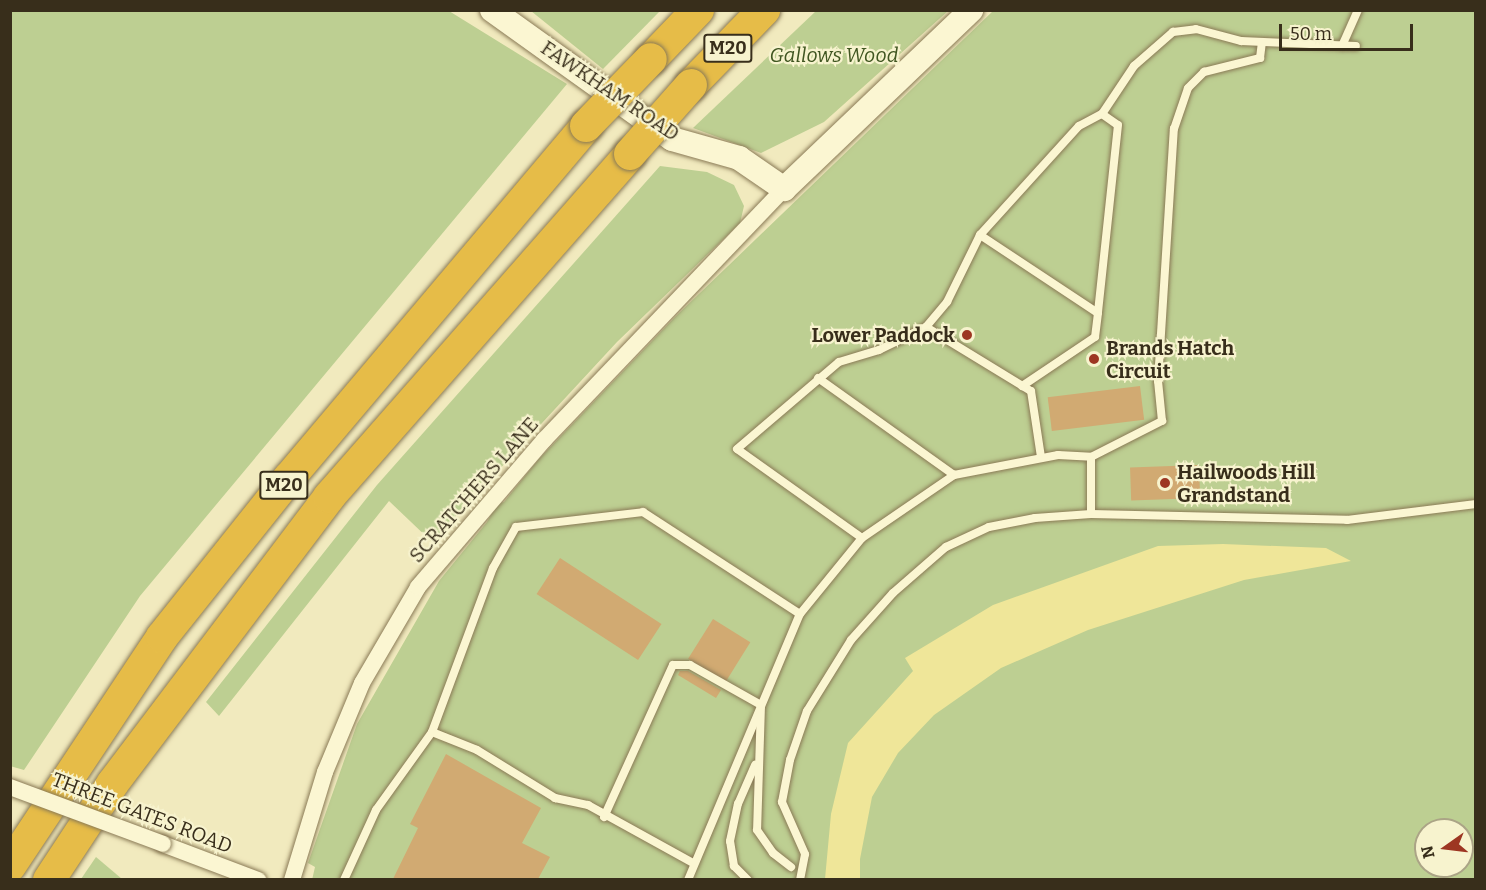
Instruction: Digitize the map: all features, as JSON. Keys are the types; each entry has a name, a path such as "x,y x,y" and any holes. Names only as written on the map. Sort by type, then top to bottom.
{"highway":[{"name":"M20","path":"10,866 162,637 289,478 586,126 698,10"},
{"name":"M20","path":"49,879 113,783 328,497 630,154 764,10"}],"street":[{"path":"784,189 971,10"},
{"name":"FAWKHAM ROAD","path":"497,12 672,138 739,158 784,189"},
{"name":"SCRATCHERS LANE","path":"292,879 325,772 362,683 418,587 544,440 784,189"},
{"name":"THREE GATES ROAD","path":"10,786 258,879"}],"lane":[{"path":"1342,46 1358,10"},
{"path":"862,538 737,450 838,362 879,350 926,327 947,302 980,235 1079,126 1102,114 1134,66 1173,32 1196,29 1262,42 1356,46"},
{"path":"688,879 800,614 862,538 954,475 1041,457 1091,457 1162,421 1158,381 1174,129 1188,88 1204,72 1260,58 1262,42"},
{"path":"1022,386 1095,337 1118,125 1102,114"},
{"path":"980,235 1098,313"},
{"path":"926,327 1031,391 1041,457"},
{"path":"818,378 954,475"},
{"path":"1091,457 1091,514"},
{"path":"800,879 805,854 782,802 790,760 807,711 851,640 892,593 946,547 988,527 1035,518 1091,514 1347,520 1476,504"},
{"path":"344,879 376,810 432,732 494,568 516,526 643,512 800,614"},
{"path":"604,817 673,665 690,665 761,705"},
{"path":"761,705 757,759 757,830 773,853 791,867"},
{"path":"432,732 477,750 555,798 588,805 604,817 693,863"},
{"path":"748,879 734,866 730,840 738,804 757,759"}],"green space":[{"path":"11,10 449,11 567,84 140,596 24,770 10,766"},
{"path":"531,11 660,11 603,69"},
{"name":"Gallows Wood","path":"816,11 948,11 824,122 761,153 693,128"},
{"name":"Brands Hatch Circuit","path":"993,11 1475,11 1475,879 312,880 315,867 308,863 357,724 439,581 487,522 497,504 504,502 538,460 675,317"},
{"path":"660,166 707,172 734,185 744,206 740,223 617,342 432,542 389,501 219,716 206,702 377,485"},
{"path":"96,857 122,879 81,879"}],"sand":[{"path":"1223,544 1326,548 1351,561 1244,580 1088,630 1001,668 934,715 898,753 872,797 860,859 860,879 825,879 831,814 848,743 913,671 905,658 993,605 1158,546"}],"building":[{"path":"1140,386 1144,420 1052,431 1048,397"},
{"name":"Hailwoods Hill Grandstand","path":"1199,465 1200,498 1131,500 1130,467"},
{"path":"560,558 661,624 638,660 537,594"},
{"path":"713,619 750,642 725,682 688,659"},
{"path":"680,671 688,671 721,690 716,698 678,675"},
{"path":"446,754 541,808 522,843 550,857 538,879 393,879 418,828 410,824"}],"place":[{"name":"Lower Paddock","path":"967,335"},
{"name":"Brands Hatch Circuit","path":"1094,359"},
{"name":"Hailwoods Hill Grandstand","path":"1165,483"}]}
